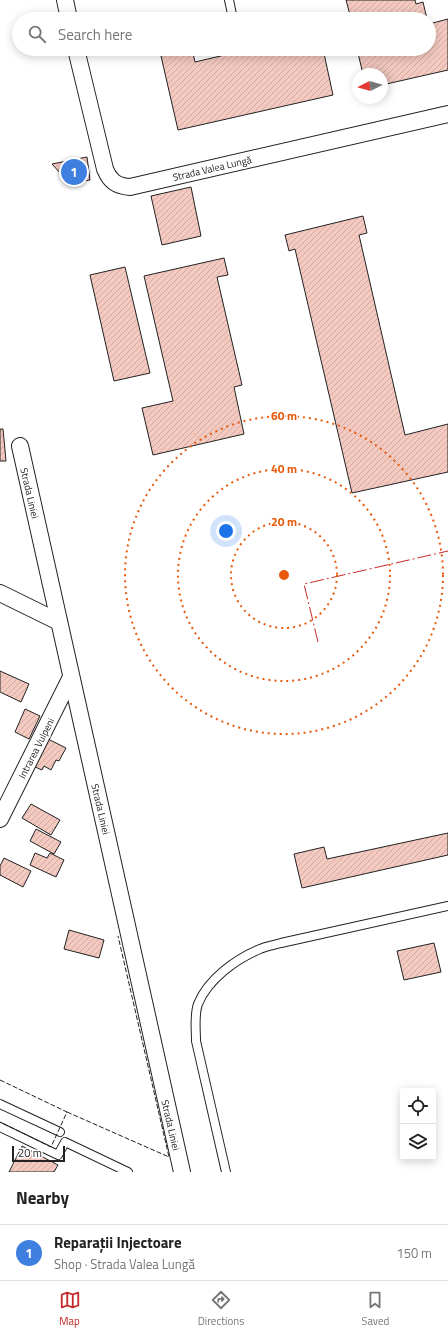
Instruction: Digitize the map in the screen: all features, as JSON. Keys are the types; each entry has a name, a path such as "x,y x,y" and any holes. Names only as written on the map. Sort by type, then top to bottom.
{"street":[{"path":"65,0 68,12"},
{"name":"Strada Valea Lungă","path":"78,56 104,169 114,183 122,186 130,187 448,114"},
{"name":"Strada Liniei","path":"20,446 182,1172"},
{"path":"0,593 59,622"},
{"name":"Intrarea Vulpeni","path":"0,819 71,677"}],"lane":[{"path":"229,0 232,12"},
{"path":"226,1172 196,1041 195,1020 198,1004 207,989 232,965 261,948 448,906"},
{"path":"0,1104 60,1132"},
{"path":"0,1127 58,1155 65,1142 128,1172"}],"building":[{"path":"346,0 415,0 416,4 423,2 425,12 349,12"},
{"path":"448,19 448,70 388,84 388,68 362,68 359,56 436,56 436,22"},
{"path":"161,56 194,56 195,62 220,56 325,56 333,95 178,130"},
{"path":"87,157 90,180 69,183 52,164"},
{"path":"191,187 201,236 162,245 151,196"},
{"path":"363,216 367,233 359,235 405,435 448,424 448,472 352,493 295,249 289,251 285,235"},
{"path":"224,258 228,275 217,277 242,385 234,387 244,434 153,455 142,408 173,401 144,276"},
{"path":"125,267 150,373 114,381 90,275"},
{"path":"0,429 3,429 6,461 0,461"},
{"path":"0,671 29,684 21,702 0,692"},
{"path":"25,709 40,716 29,739 15,732"},
{"path":"46,738 66,748 59,761 56,760 51,770 44,766 42,770 33,766"},
{"path":"31,804 60,820 51,835 22,818"},
{"path":"36,829 61,842 54,854 30,841"},
{"path":"448,833 448,855 302,888 294,854 324,847 327,859"},
{"path":"35,853 47,858 50,853 64,860 56,877 30,865"},
{"path":"4,858 31,871 23,887 0,875 0,866"},
{"path":"69,930 104,940 99,958 64,949"},
{"path":"434,943 441,972 404,980 397,951"},
{"path":"22,1146 58,1165 54,1172 9,1172"}],"fence":[{"path":"67,1112 169,1157 118,936"},
{"path":"0,1080 67,1112 51,1147 0,1122"}],"power":[{"path":"318,642 304,584 448,551"}],"place":[{"name":"Reparații Injectoare","path":"74,172"}]}
